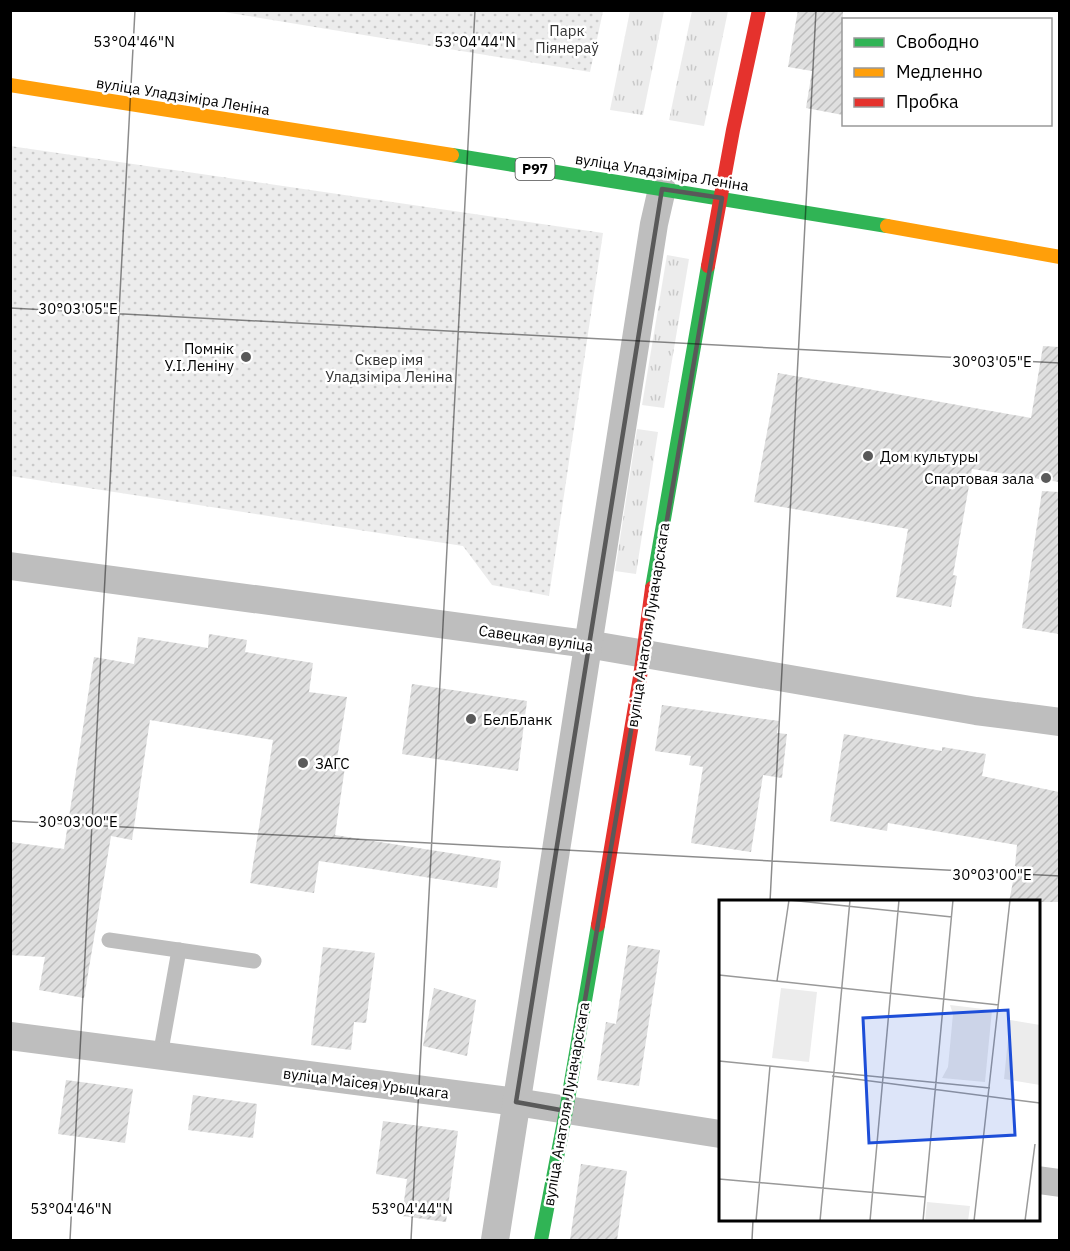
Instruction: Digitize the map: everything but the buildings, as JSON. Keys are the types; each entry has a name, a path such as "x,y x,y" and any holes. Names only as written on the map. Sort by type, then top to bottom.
{"street":[{"name":"вуліца Анатоля Луначарскага","path":"541,1240 566,1111 644,654 654,578 712,245 733,130 759,10"},
{"name":"вуліца Уладзіміра Леніна","path":"10,85 722,198 1059,257"},
{"path":"495,1240 654,224 662,189"},
{"name":"Савецкая вуліца","path":"10,566 588,645 976,711 1059,722"},
{"name":"вуліца Маісея Урыцкага","path":"10,1036 516,1102 719,1134"},
{"path":"1040,1180 1059,1183"}],"lane":[{"path":"109,940 254,961"},
{"path":"160,1056 179,950"}],"highlighted area":[{"path":"662,189 722,198 566,1111 516,1102"}],"green space":[{"name":"Парк Піянераў","path":"218,11 603,11 590,72"},
{"path":"630,11 664,11 643,115 610,110"},
{"path":"692,11 728,11 704,126 669,120"},
{"name":"Сквер імя Уладзіміра Леніна","path":"10,146 603,233 549,596 492,585 463,546 11,476"},
{"path":"667,255 689,259 664,408 642,405"},
{"path":"637,429 658,432 636,574 615,571"}],"traffic: fast":[{"path":"452,155 887,226"},
{"path":"652,588 708,266"},
{"path":"541,1240 598,925"}],"traffic: slow":[{"path":"10,85 452,155"},
{"path":"887,226 1060,257"}],"traffic: jam":[{"path":"708,266 733,130 759,10"},
{"path":"598,925 640,677 652,588"}],"place":[{"name":"Помнік У.І.Леніну","path":"246,357"},
{"name":"Дом культуры","path":"868,456"},
{"name":"Спартовая зала","path":"1046,478"},
{"name":"БелБланк","path":"471,719"},
{"name":"ЗАГС","path":"303,763"}]}
